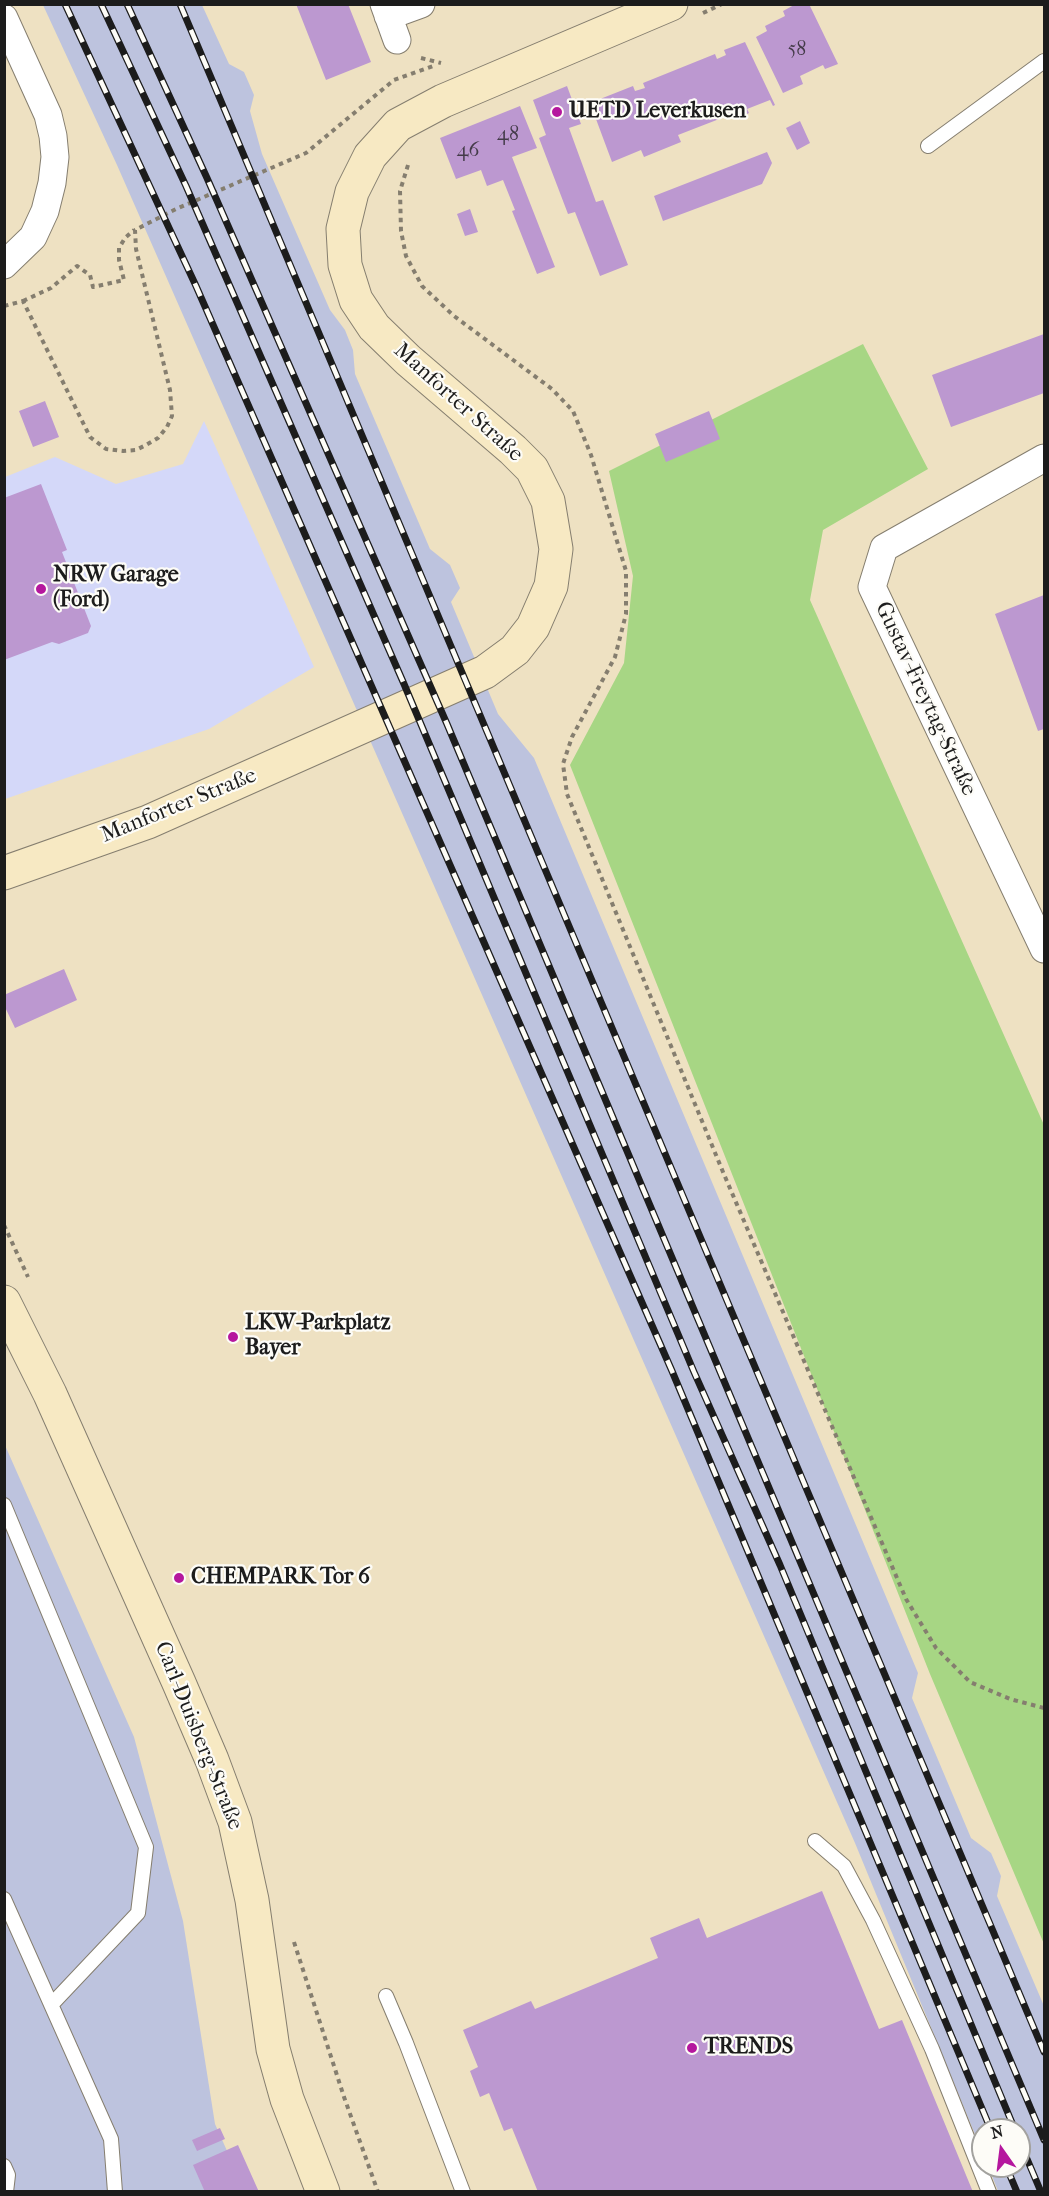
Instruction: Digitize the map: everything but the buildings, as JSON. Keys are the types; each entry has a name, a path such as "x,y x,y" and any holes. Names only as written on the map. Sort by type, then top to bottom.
{"street":[{"path":"390,20 422,4"},
{"name":"Manforter Straße","path":"4,873 148,822 485,672 515,650 533,627 551,586 556,549 548,501 532,469 408,360 374,327 356,300 345,265 343,229 352,192 370,156 398,125 443,101 671,4"},
{"path":"4,18 48,115 55,157 45,211 33,237 4,265"},
{"name":"Gustav-Freytag-Straße","path":"1044,458 884,548 872,587 1044,949"},
{"name":"Carl-Duisberg-Straße","path":"4,1302 50,1394 179,1683 212,1760 235,1822 252,1900 273,2049 287,2099 322,2192"}],"lane":[{"path":"928,146 1044,61"},
{"path":"4,1505 146,1846 138,1913 52,2004"},
{"path":"815,1841 844,1866 873,1920 932,2049 989,2192"},
{"path":"4,1899 111,2139 115,2192"},
{"path":"386,1996 463,2192"},
{"path":"4,2166 8,2175 6,2192"}],"path":[{"path":"4,306 23,301 51,288 77,266 90,275 93,287 124,280 119,260 119,248 125,238 135,230 176,209 306,153 394,80 441,63"},
{"path":"410,159 400,191 401,231 406,256 422,286 454,316 552,389 573,411 591,455 626,571 626,614 615,657 572,737 563,764 567,794 723,1172 906,1599 936,1648 970,1682 1010,1699 1044,1708"},
{"path":"23,301 90,437 105,449 123,451 136,450 158,438 168,426 172,416 170,390 140,272 135,230"}],"shaded area":[{"path":"43,5 202,5 229,64 244,72 254,95 250,111 262,154 330,310 345,330 353,350 355,374 430,549 450,565 460,588 451,602 498,714 534,758 918,1673 912,1698 971,1838 991,1853 1001,1876 997,1896 1044,2006 1044,2191 998,2191 993,2178 1031,2178 1031,2118 971,2118 971,2125 855,1843 117,165"},
{"path":"204,421 314,667 209,729 5,799 5,477 55,457 116,484 183,464"},
{"path":"4,1443 134,1737 183,1921 215,2124 245,2191 5,2191"}],"green space":[{"path":"863,344 928,469 823,530 810,600 1044,1125 1044,1944 930,1674 570,765 624,663 633,576 609,471"}],"railway":[{"path":"65,4 196,286 672,1371 986,2118"},
{"path":"101,4 186,186 404,684 694,1372 780,1565 1010,2118"},
{"path":"127,4 207,178 447,724 1044,2140"},
{"path":"180,4 1044,2052"},
{"path":"1031,2168 1041,2192"},
{"path":"1011,2178 1017,2192"}],"place":[{"name":"UETD Leverkusen","path":"557,112"},
{"name":"NRW Garage (Ford)","path":"41,589"},
{"name":"LKW-Parkplatz Bayer","path":"233,1337"},
{"name":"CHEMPARK Tor 6","path":"179,1578"},
{"name":"TRENDS","path":"692,2048"}]}
